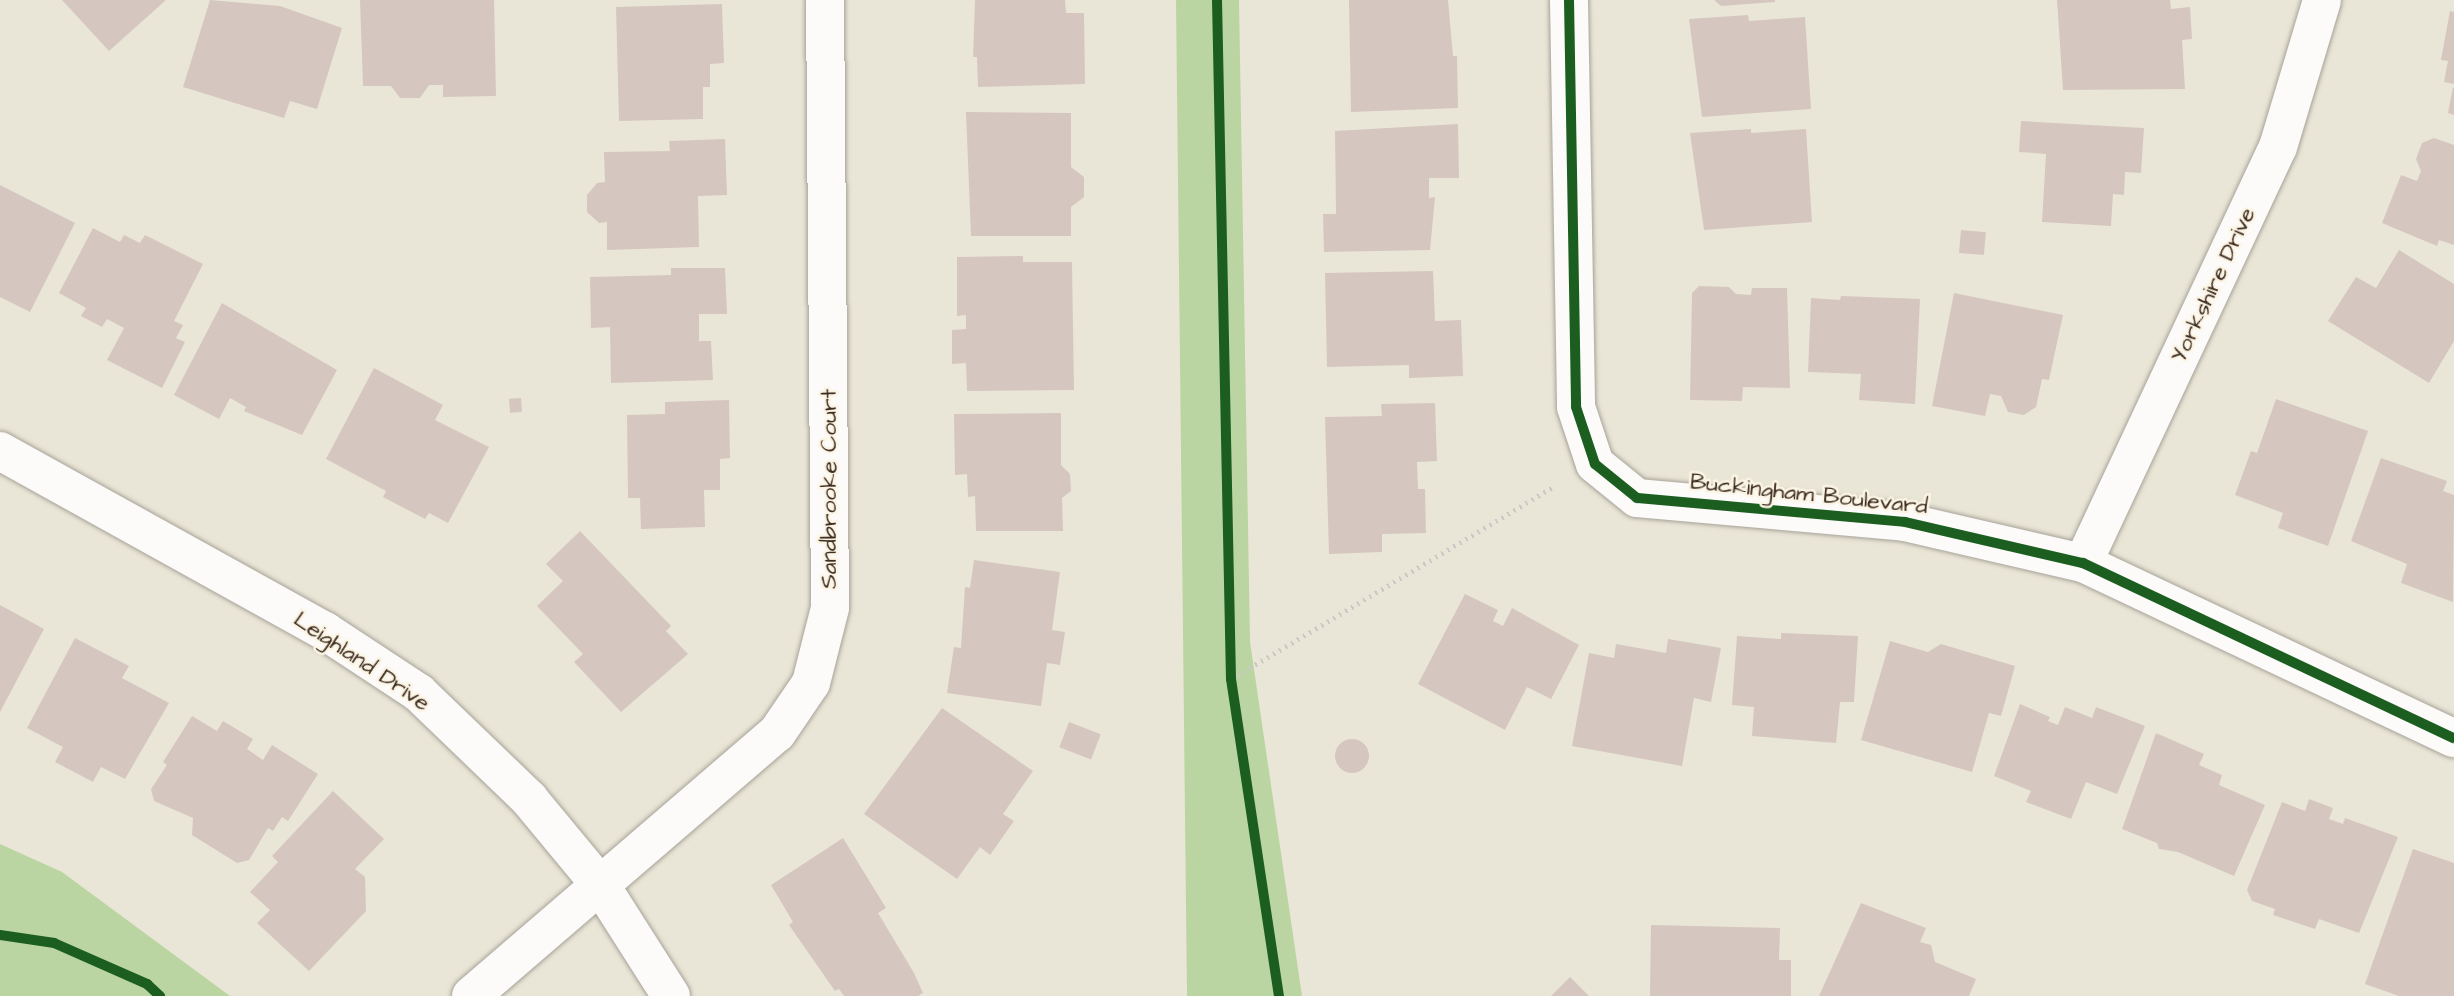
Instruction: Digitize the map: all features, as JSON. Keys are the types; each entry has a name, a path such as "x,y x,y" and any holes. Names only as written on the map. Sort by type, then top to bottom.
{"street":[{"name":"Sandbrooke Court","path":"471,996 777,733 811,683 830,608 825,0"},
{"path":"1569,0 1576,407 1595,464"},
{"name":"Yorkshire Drive","path":"2083,563 2278,147 2322,0"},
{"name":"Leighland Drive","path":"0,451 325,631 419,693 529,799 601,886 671,996"},
{"name":"Buckingham Boulevard","path":"1595,464 1637,498 1905,522 2083,563 2454,738"}],"path":[{"path":"1231,679 1595,464"}],"green space":[{"path":"1176,0 1239,0 1250,642 1302,996 1187,996"},
{"path":"0,844 62,872 230,996 0,996"}],"building":[{"path":"62,0 166,0 109,51"},
{"path":"210,0 280,6 342,28 317,109 290,101 284,118 183,87"},
{"path":"360,0 494,0 496,96 443,97 443,85 429,85 420,98 400,98 391,86 363,86"},
{"path":"975,0 1065,0 1066,13 1084,13 1085,84 978,87 977,57 973,57"},
{"path":"1349,0 1448,0 1453,56 1457,56 1458,108 1351,112"},
{"path":"1714,0 1775,0 1775,2 1721,6"},
{"path":"2057,0 2170,0 2171,9 2190,7 2192,39 2182,40 2185,89 2063,90"},
{"path":"722,4 724,63 710,64 710,87 703,87 703,119 619,121 616,7"},
{"path":"2450,11 2454,12 2454,84 2444,82 2448,61 2441,60"},
{"path":"1748,15 1749,21 1805,17 1811,109 1702,117 1689,19"},
{"path":"2454,88 2454,115 2448,113"},
{"path":"966,112 1071,113 1071,167 1084,177 1084,197 1071,207 1071,236 971,236"},
{"path":"2021,121 2144,128 2141,173 2125,172 2124,195 2113,194 2111,226 2042,222 2046,154 2019,152"},
{"path":"1458,124 1459,178 1429,178 1429,198 1435,197 1430,250 1324,252 1323,214 1336,214 1335,131"},
{"path":"1751,129 1751,133 1806,129 1812,222 1704,230 1690,133"},
{"path":"2434,138 2454,145 2454,245 2439,240 2437,246 2382,223 2401,175 2417,181 2421,171 2416,159 2422,143"},
{"path":"725,139 727,195 698,196 699,247 607,250 607,222 599,223 587,212 587,195 597,183 605,182 604,152 670,151 669,141"},
{"path":"0,185 75,223 30,312 0,297"},
{"path":"93,228 120,242 124,235 140,243 145,235 203,264 174,321 183,325 176,338 185,342 162,388 107,360 124,328 107,319 102,327 81,316 86,308 59,293"},
{"path":"1961,230 1986,232 1984,255 1959,253"},
{"path":"2399,250 2454,284 2454,341 2429,383 2328,321 2356,277 2376,288"},
{"path":"1023,256 1023,262 1072,262 1074,390 967,391 966,363 952,364 952,330 966,329 966,315 957,316 957,257"},
{"path":"671,268 725,268 727,314 699,314 699,341 711,341 713,380 611,383 610,327 591,328 590,277 671,275"},
{"path":"1433,271 1435,321 1461,320 1463,376 1409,378 1409,365 1327,367 1325,273"},
{"path":"1699,286 1729,287 1736,294 1751,295 1752,288 1787,288 1790,388 1743,387 1742,401 1690,400 1692,293"},
{"path":"1954,293 2063,315 2049,380 2042,379 2036,407 2024,415 2008,412 2001,396 1990,394 1985,416 1932,406"},
{"path":"1841,296 1920,299 1915,404 1859,400 1861,374 1808,372 1811,298 1840,300"},
{"path":"222,303 337,370 302,435 244,411 246,407 230,398 219,419 174,395"},
{"path":"374,368 443,405 435,420 489,447 448,523 429,513 425,519 383,497 386,491 326,459"},
{"path":"521,398 522,412 510,413 509,399"},
{"path":"2276,399 2368,431 2328,546 2278,528 2283,513 2235,495 2251,451 2257,453"},
{"path":"729,400 730,458 720,459 720,490 704,490 705,527 641,529 640,498 628,498 627,415 665,414 665,402"},
{"path":"1435,403 1437,461 1417,462 1418,489 1425,489 1426,533 1382,534 1382,552 1329,554 1325,417 1382,416 1381,404"},
{"path":"1061,413 1061,465 1070,474 1071,491 1062,498 1063,531 976,531 975,496 968,497 967,474 955,475 954,414"},
{"path":"2381,458 2447,481 2443,491 2454,495 2453,602 2401,583 2407,564 2351,541"},
{"path":"580,531 671,626 666,631 688,654 621,712 574,662 583,654 537,606 563,581 546,564"},
{"path":"974,560 1060,572 1052,630 1065,632 1060,665 1047,663 1041,706 947,693 954,647 961,648 965,587 970,588"},
{"path":"1465,594 1498,610 1493,621 1503,626 1512,608 1579,645 1551,699 1527,687 1505,730 1418,684"},
{"path":"0,605 44,629 0,712"},
{"path":"1781,633 1858,636 1854,702 1840,702 1836,743 1752,736 1754,707 1732,705 1737,636 1781,639"},
{"path":"75,638 129,666 122,678 169,703 125,779 101,767 93,782 55,762 63,747 27,728"},
{"path":"1668,639 1721,648 1711,702 1694,698 1682,766 1572,746 1589,653 1614,658 1616,644 1666,653"},
{"path":"1890,641 1928,652 1941,644 2015,666 2001,716 1989,713 1972,772 1861,740"},
{"path":"2020,704 2050,717 2048,721 2058,725 2065,707 2092,718 2096,707 2145,726 2117,794 2086,782 2071,819 2026,802 2031,791 1994,776"},
{"path":"942,708 1033,771 1003,814 1014,821 990,855 980,847 957,879 864,814"},
{"path":"192,716 217,731 223,721 253,739 247,749 263,760 272,745 318,774 288,821 282,817 273,831 268,828 249,860 237,863 192,835 193,818 154,801 151,789 167,765 163,762"},
{"path":"1069,722 1101,734 1091,759 1059,747"},
{"path":"2156,733 2204,754 2199,765 2222,775 2219,785 2265,805 2234,876 2178,852 2159,849 2157,843 2122,829"},
{"path":"1352,739 1364,744 1369,756 1364,768 1352,773 1340,768 1335,756 1340,744"},
{"path":"333,791 384,839 355,869 365,877 366,911 309,971 257,923 270,910 250,892 278,862 272,856"},
{"path":"2309,799 2333,808 2329,819 2343,824 2345,818 2398,837 2359,933 2319,919 2315,929 2273,915 2275,909 2252,901 2247,890 2282,802 2305,811"},
{"path":"843,838 886,908 878,913 914,973 923,993 918,996 844,996 839,989 835,991 789,925 793,922 771,885"},
{"path":"2413,849 2454,863 2454,996 2399,996 2365,984"},
{"path":"1861,903 1926,928 1920,942 1931,945 1935,962 1976,979 1969,996 1819,996"},
{"path":"1651,925 1780,928 1779,960 1791,960 1791,996 1650,996"},
{"path":"1570,977 1589,996 1551,996"}],"cycle path":[{"path":"1217,0 1231,679 1279,996"},
{"path":"1569,0 1576,407 1595,464 1637,498 1905,522 2083,563 2454,738"},
{"path":"0,935 54,943 147,984 160,996"}]}
